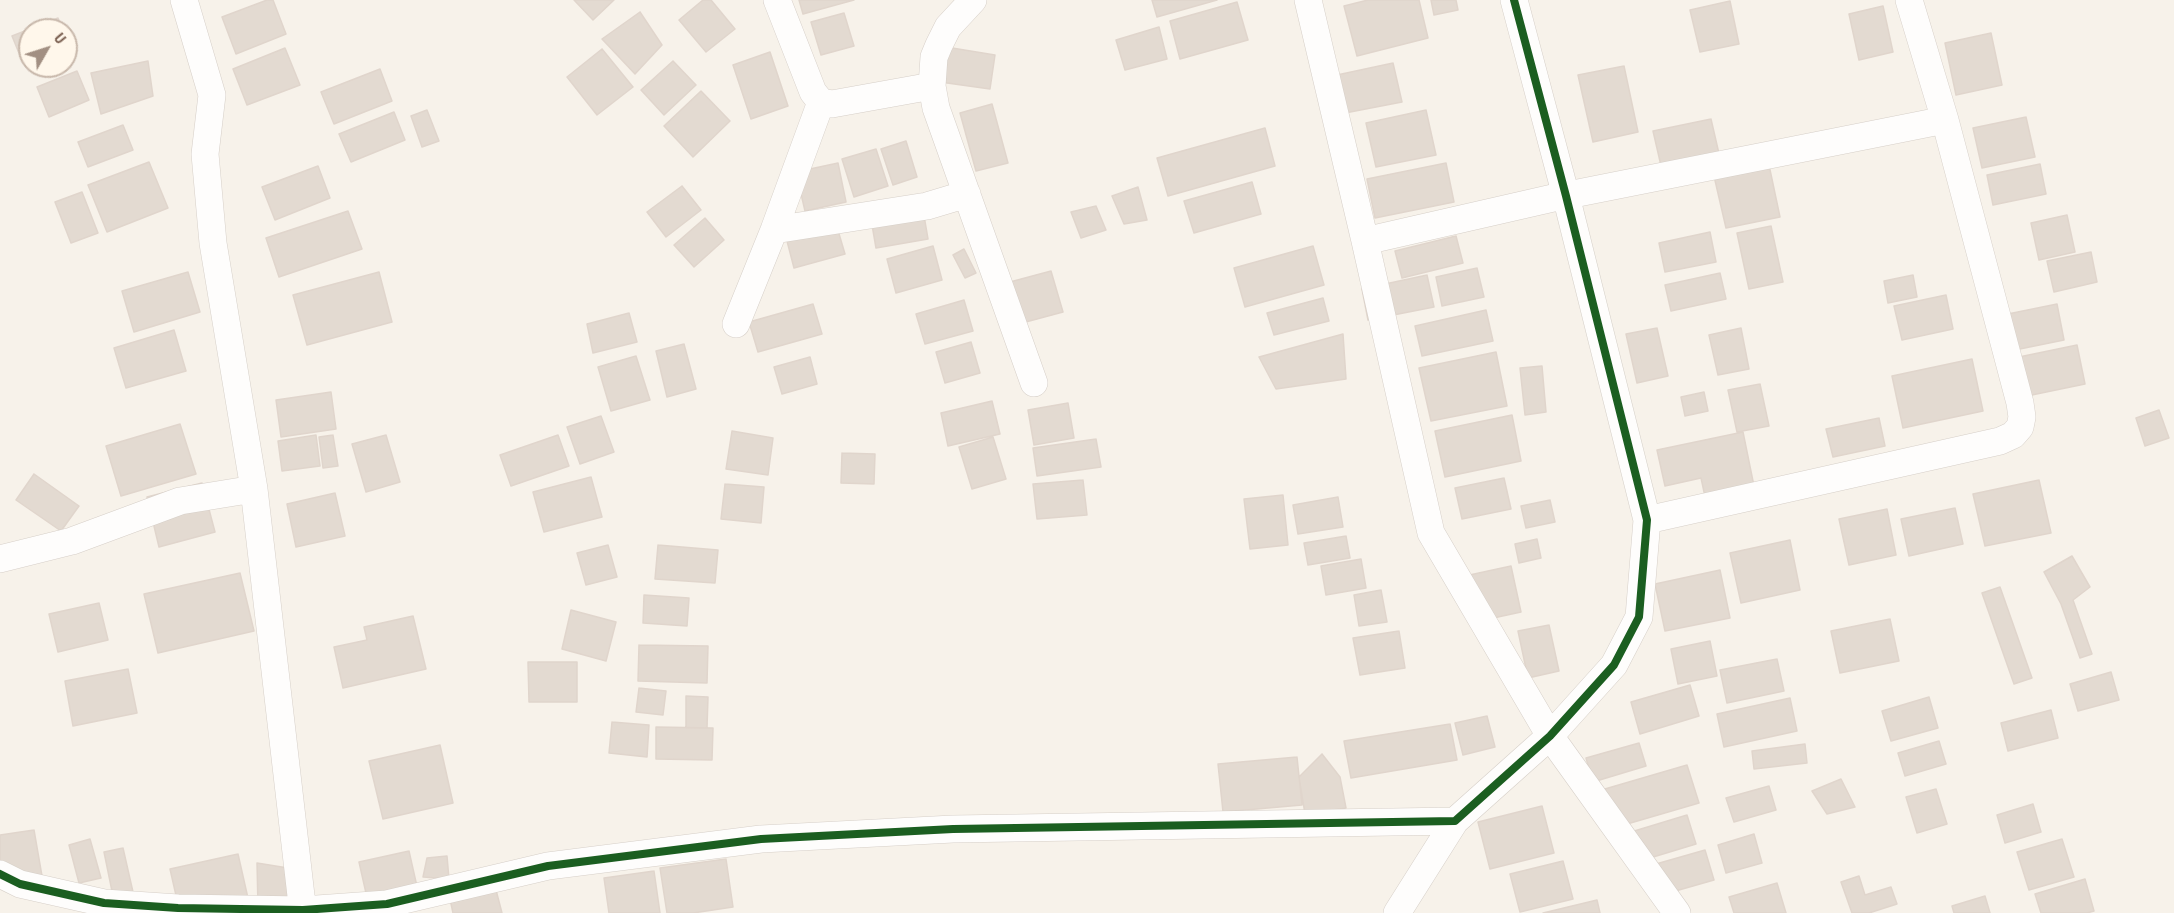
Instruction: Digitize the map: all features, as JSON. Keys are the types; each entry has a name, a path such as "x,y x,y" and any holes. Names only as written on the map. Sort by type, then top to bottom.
{"street":[{"path":"184,0 212,95 205,154 213,243 254,489 303,912"},
{"path":"777,0 813,92 821,102 832,104 932,86"},
{"path":"973,0 948,27 939,45 934,57 932,86 936,108 1034,383"},
{"path":"1308,0 1431,533 1550,736 1677,913"},
{"path":"1397,913 1455,821 1550,736 1614,665 1639,617 1647,520 1560,197 1514,0"},
{"path":"1647,520 2000,441 2013,435 2020,427 2022,417 2020,403 1945,120 1908,0"},
{"path":"736,324 774,230 821,102"},
{"path":"1365,241 1560,197 1945,120"},
{"path":"774,230 927,206 967,194"},
{"path":"0,559 72,541 180,501 254,489"},
{"path":"0,874 20,884 104,903 303,912 387,904 548,866 761,839 953,829 1455,821"}],"building":[{"path":"267,0 273,0 286,34 236,54 222,17"},
{"path":"574,0 614,0 593,20"},
{"path":"703,0 711,0 735,29 706,52 679,20"},
{"path":"799,0 854,0 803,14"},
{"path":"1152,0 1217,0 1157,17"},
{"path":"1368,0 1419,0 1428,38 1357,56 1344,6"},
{"path":"1431,0 1456,0 1458,10 1434,15"},
{"path":"1730,1 1739,44 1700,52 1690,10"},
{"path":"1237,2 1248,40 1180,59 1170,21"},
{"path":"1883,6 1893,52 1859,60 1849,14"},
{"path":"640,12 662,45 635,74 602,39"},
{"path":"844,13 854,46 821,55 811,22"},
{"path":"1159,27 1167,59 1125,70 1116,40"},
{"path":"1991,33 2002,85 1956,95 1945,43"},
{"path":"18,34 18,51 12,36"},
{"path":"946,47 995,55 990,89 940,82"},
{"path":"285,48 300,85 247,105 233,69"},
{"path":"602,49 633,87 597,115 567,77"},
{"path":"770,52 788,106 751,119 733,65"},
{"path":"148,61 153,96 101,114 91,73"},
{"path":"673,61 696,85 664,115 641,90"},
{"path":"1393,63 1402,102 1345,113 1337,75"},
{"path":"1624,66 1638,132 1593,142 1578,75"},
{"path":"380,69 392,101 334,124 321,92"},
{"path":"78,73 89,100 49,117 37,87 60,78 78,78"},
{"path":"701,91 730,121 693,157 664,126"},
{"path":"992,104 1008,163 976,171 960,113"},
{"path":"427,110 439,141 422,147 411,116"},
{"path":"1426,110 1436,155 1376,167 1366,123"},
{"path":"394,112 405,140 351,162 339,134"},
{"path":"2026,117 2035,157 1982,168 1973,128"},
{"path":"1711,119 1720,158 1662,170 1653,131"},
{"path":"123,125 133,150 88,167 78,142"},
{"path":"1265,128 1275,166 1168,196 1157,158"},
{"path":"906,141 917,177 893,185 881,149"},
{"path":"876,149 888,186 854,197 842,159"},
{"path":"149,162 168,208 107,232 88,185"},
{"path":"838,163 846,202 805,211 796,172"},
{"path":"1446,163 1454,202 1375,218 1367,179"},
{"path":"2040,164 2046,194 1993,205 1987,175"},
{"path":"1769,165 1780,217 1726,228 1714,176"},
{"path":"318,166 330,198 275,220 262,187"},
{"path":"1252,182 1261,214 1194,233 1184,201"},
{"path":"682,186 701,210 666,237 647,212"},
{"path":"1138,187 1147,220 1124,224 1112,196"},
{"path":"82,192 98,233 71,243 55,202"},
{"path":"1096,206 1106,230 1081,238 1071,212"},
{"path":"923,210 928,239 876,248 871,219"},
{"path":"348,211 362,249 279,277 266,238"},
{"path":"2067,215 2075,252 2039,260 2031,223"},
{"path":"705,218 724,240 694,267 674,245"},
{"path":"1771,226 1783,282 1749,289 1737,233"},
{"path":"837,227 845,254 794,268 787,241"},
{"path":"1710,232 1716,262 1665,272 1659,243"},
{"path":"1456,236 1463,263 1402,278 1395,251"},
{"path":"933,246 942,280 896,293 887,259"},
{"path":"1313,246 1324,285 1245,307 1234,268"},
{"path":"964,249 976,273 965,278 953,255"},
{"path":"2091,252 2097,282 2054,292 2047,261"},
{"path":"1477,268 1484,297 1442,306 1436,277"},
{"path":"1051,271 1063,312 1022,323 1010,282"},
{"path":"188,272 200,312 134,332 122,291"},
{"path":"379,272 392,322 307,345 293,295"},
{"path":"1720,273 1726,299 1671,311 1665,285"},
{"path":"1427,275 1434,307 1368,320 1362,289"},
{"path":"1913,275 1917,297 1888,303 1884,281"},
{"path":"1946,295 1953,329 1902,340 1894,306"},
{"path":"1323,298 1329,321 1274,335 1267,313"},
{"path":"964,300 973,331 925,344 916,314"},
{"path":"813,304 822,334 758,352 749,322"},
{"path":"2057,304 2064,340 2010,351 2003,315"},
{"path":"1486,310 1493,341 1422,356 1415,326"},
{"path":"629,313 637,342 593,353 587,324"},
{"path":"1657,328 1668,376 1637,383 1626,334"},
{"path":"1741,328 1749,369 1718,375 1709,335"},
{"path":"174,330 186,371 126,388 114,348"},
{"path":"1343,334 1346,379 1276,389 1259,357"},
{"path":"971,342 980,373 945,383 936,352"},
{"path":"684,344 696,389 667,397 656,351"},
{"path":"2077,345 2085,384 2027,396 2019,357"},
{"path":"1496,352 1507,406 1431,421 1419,368"},
{"path":"636,356 650,400 611,411 598,367"},
{"path":"810,357 817,384 782,394 774,367"},
{"path":"1972,359 1983,411 1903,428 1892,376"},
{"path":"1542,366 1546,412 1525,415 1520,368"},
{"path":"1760,384 1769,426 1737,432 1728,390"},
{"path":"331,392 336,429 281,437 276,400"},
{"path":"1704,392 1708,411 1685,416 1681,397"},
{"path":"992,401 1000,434 948,446 941,413"},
{"path":"1068,403 1074,438 1034,445 1028,410"},
{"path":"2159,410 2169,438 2145,446 2136,418"},
{"path":"1512,415 1521,461 1445,477 1435,431"},
{"path":"601,416 614,452 580,464 567,427"},
{"path":"1879,418 1885,446 1833,457 1826,429"},
{"path":"180,424 196,474 121,496 106,446"},
{"path":"732,431 773,438 768,475 726,469"},
{"path":"1743,432 1755,491 1706,501 1701,478 1665,486 1657,450"},
{"path":"316,435 320,466 282,471 278,441"},
{"path":"333,435 338,466 323,468 319,437"},
{"path":"386,435 400,482 366,492 352,444"},
{"path":"558,435 569,466 511,486 500,455"},
{"path":"993,437 1006,479 972,489 959,447"},
{"path":"1096,439 1101,467 1037,476 1033,448"},
{"path":"842,453 875,454 874,484 841,483"},
{"path":"34,474 79,506 61,531 16,500"},
{"path":"591,477 602,517 544,532 533,492"},
{"path":"1504,478 1511,509 1462,519 1455,488"},
{"path":"1083,480 1087,515 1037,519 1033,484"},
{"path":"2039,480 2051,533 1985,546 1973,494"},
{"path":"202,483 215,532 159,547 147,497"},
{"path":"725,484 764,487 761,523 721,519"},
{"path":"335,493 345,536 296,547 287,504"},
{"path":"1283,495 1288,545 1250,549 1244,499"},
{"path":"1338,497 1343,527 1298,534 1293,505"},
{"path":"1550,500 1555,522 1526,528 1521,506"},
{"path":"1955,508 1963,544 1909,556 1901,519"},
{"path":"1887,509 1896,555 1849,565 1839,519"},
{"path":"1346,536 1350,558 1308,565 1304,543"},
{"path":"1537,539 1541,558 1519,563 1515,544"},
{"path":"1790,540 1800,590 1741,603 1730,553"},
{"path":"608,545 617,577 586,585 577,553"},
{"path":"658,545 718,550 715,583 655,579"},
{"path":"2072,556 2090,587 2073,600 2092,654 2080,658 2061,604 2044,572"},
{"path":"1361,559 1366,588 1326,595 1321,566"},
{"path":"1511,566 1521,612 1475,622 1465,576"},
{"path":"1720,570 1730,618 1665,631 1655,584"},
{"path":"240,573 254,631 158,653 144,594"},
{"path":"2000,587 2032,678 2014,684 1982,593"},
{"path":"1381,590 1387,622 1359,626 1354,595"},
{"path":"644,595 689,598 687,626 643,623"},
{"path":"99,603 108,640 58,652 49,614"},
{"path":"571,610 616,622 606,661 562,649"},
{"path":"413,616 426,669 343,688 334,647 367,640 364,627"},
{"path":"1890,619 1899,661 1840,673 1831,631"},
{"path":"1549,625 1559,671 1528,678 1518,631"},
{"path":"1399,631 1405,668 1360,675 1353,638"},
{"path":"1710,641 1717,676 1678,684 1671,649"},
{"path":"639,645 708,646 707,683 638,681"},
{"path":"1777,659 1784,691 1727,703 1720,670"},
{"path":"528,662 577,662 577,702 529,702"},
{"path":"128,669 137,713 73,726 65,681"},
{"path":"2111,672 2119,700 2078,711 2070,684"},
{"path":"1690,685 1699,716 1640,734 1631,702"},
{"path":"639,688 666,691 663,715 636,712"},
{"path":"686,696 708,697 707,728 686,728"},
{"path":"1929,697 1938,728 1891,741 1882,711"},
{"path":"1790,698 1797,731 1724,747 1717,714"},
{"path":"2051,710 2058,738 2008,751 2001,723"},
{"path":"1487,716 1495,747 1463,755 1455,723"},
{"path":"612,722 649,725 647,757 609,753"},
{"path":"1450,724 1457,760 1351,778 1344,741"},
{"path":"656,727 713,728 712,760 656,759"},
{"path":"1939,741 1946,764 1905,776 1898,753"},
{"path":"1639,743 1646,766 1593,782 1586,758"},
{"path":"1805,744 1807,763 1754,769 1752,751"},
{"path":"440,745 453,803 383,819 369,761"},
{"path":"1322,754 1340,777 1346,808 1305,814 1299,777"},
{"path":"1297,757 1302,805 1223,812 1218,764"},
{"path":"1687,765 1699,803 1610,829 1598,791"},
{"path":"1841,779 1855,807 1827,814 1812,791"},
{"path":"1769,786 1776,810 1734,822 1726,798"},
{"path":"1936,789 1947,824 1917,833 1906,797"},
{"path":"2033,804 2041,832 2005,843 1997,815"},
{"path":"1542,806 1554,853 1490,869 1478,822"},
{"path":"1687,815 1696,844 1640,861 1631,832"},
{"path":"34,830 42,876 0,872 0,835"},
{"path":"1754,834 1762,863 1726,873 1718,845"},
{"path":"90,839 101,878 79,883 69,845"},
{"path":"2062,839 2074,877 2029,890 2017,852"},
{"path":"123,848 133,892 113,896 104,852"},
{"path":"1705,850 1714,880 1665,894 1656,864"},
{"path":"409,851 418,891 368,902 359,862"},
{"path":"238,854 250,907 180,913 170,869"},
{"path":"447,856 449,879 423,877 427,858"},
{"path":"726,859 733,907 693,913 667,913 660,868"},
{"path":"1563,861 1573,899 1520,912 1510,874"},
{"path":"257,863 288,868 290,901 258,907"},
{"path":"654,871 660,913 609,913 604,878"},
{"path":"1859,876 1865,895 1891,887 1897,904 1869,913 1852,913 1841,882"},
{"path":"2085,879 2094,911 2041,913 2035,894"},
{"path":"1777,883 1786,913 1734,913 1729,897"},
{"path":"496,890 502,913 453,913 450,899"},
{"path":"1985,896 1990,913 1954,913 1952,906"},
{"path":"1597,900 1600,913 1543,913"}],"cycle path":[{"path":"0,874 20,884 104,903 178,908 303,910 387,904 548,866 761,839 953,829 1455,821 1550,736 1614,665 1639,617 1647,520 1566,196 1514,0"}]}
